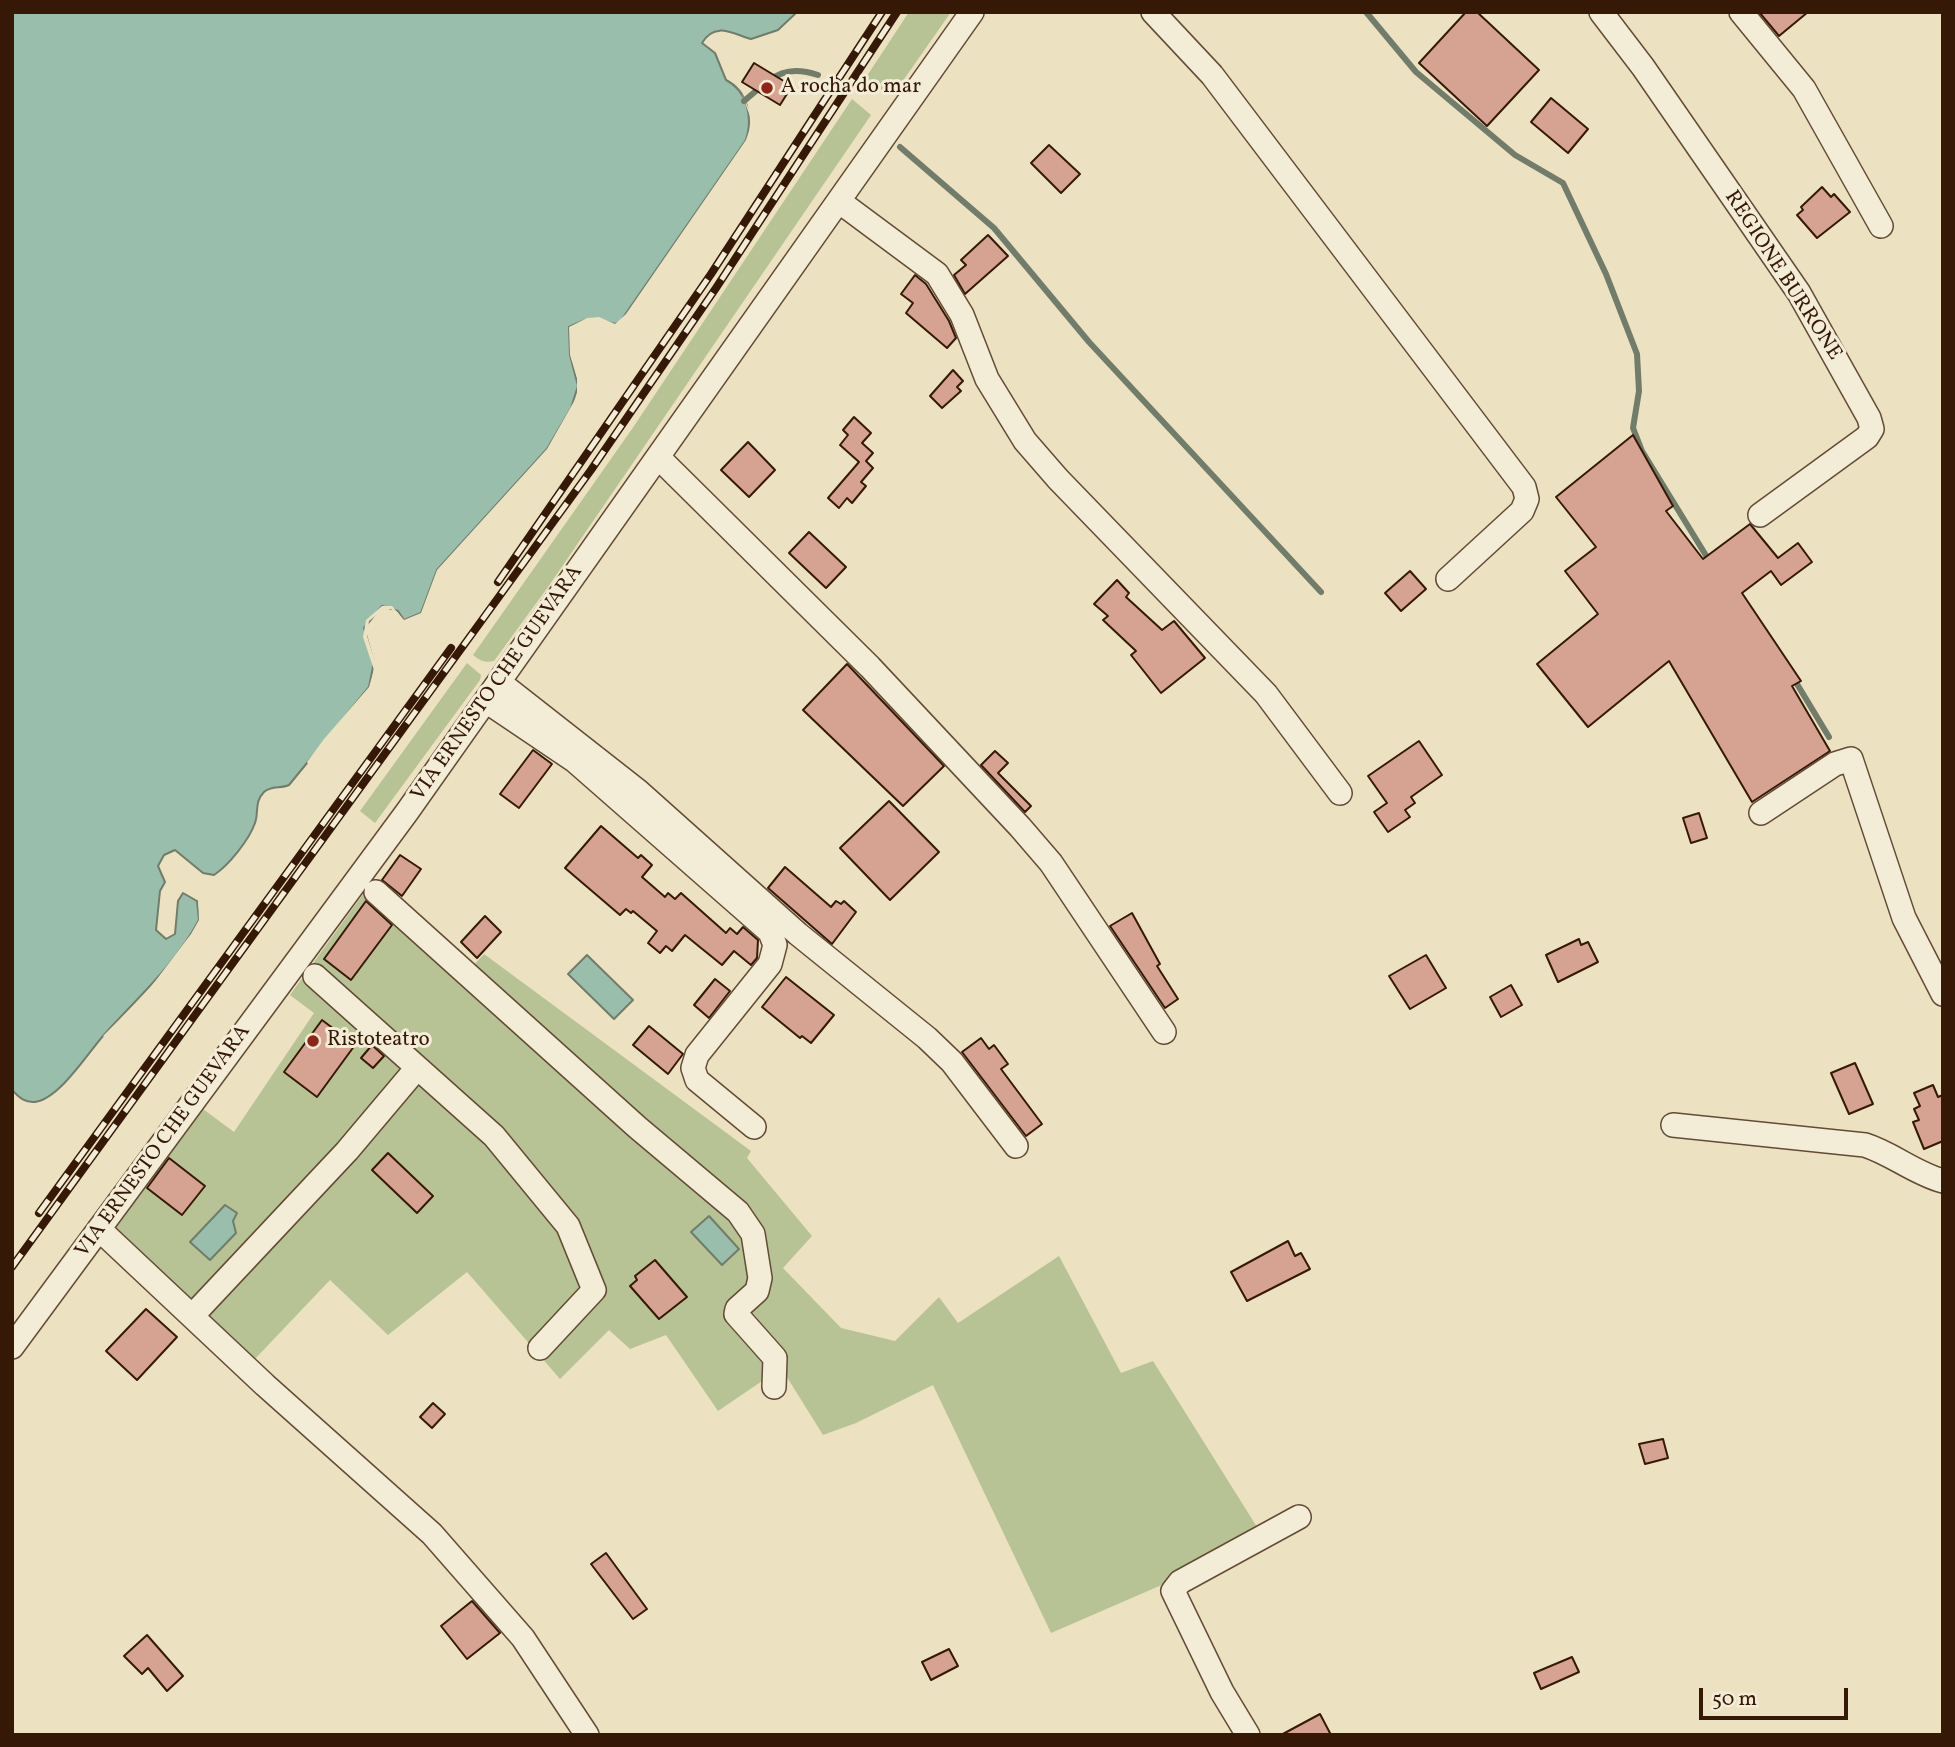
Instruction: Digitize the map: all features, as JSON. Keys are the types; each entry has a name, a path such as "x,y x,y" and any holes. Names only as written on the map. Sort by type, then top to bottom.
{"street":[{"name":"VIA ERNESTO CHE GUEVARA","path":"12,1347 493,692 972,12"},
{"path":"1153,12 1212,75 1524,487 1527,499 1522,511 1448,579"},
{"name":"REGIONE BURRONE","path":"1601,12 1643,66 1799,293 1869,418 1872,429 1867,437 1760,515"},
{"path":"1741,12 1804,89 1881,226"},
{"path":"840,202 937,274 962,315 987,379 1024,441 1058,480 1266,694 1340,793"},
{"path":"658,457 870,667 1036,845 1051,863 1164,1032"},
{"path":"493,692 770,932 775,945 770,964 697,1055 693,1068 697,1080 754,1127"},
{"path":"493,692 638,791 798,934 927,1038 952,1062 1016,1146"},
{"path":"1762,813 1835,764 1851,759 1904,918 1943,994"},
{"path":"376,892 628,1118 738,1212 753,1234 760,1278 757,1290 737,1309 736,1314 775,1358 774,1387"},
{"path":"314,976 494,1136 568,1226 594,1290 540,1348"},
{"path":"193,1315 347,1151 417,1068"},
{"path":"1673,1125 1865,1145 1887,1152 1919,1175 1943,1181"},
{"path":"99,1229 265,1385 432,1534 523,1638 587,1735"},
{"path":"1248,1735 1222,1692 1172,1591 1180,1582 1299,1517"}],"shaded area":[{"path":"12,12 797,12 778,30 751,39 718,31 707,36 702,43 715,53 726,80 744,98 749,114 746,140 620,322 615,324 592,319 569,327 570,355 578,386 571,408 547,449 437,570 421,613 404,620 398,611 382,606 364,628 374,662 369,687 289,785 264,792 258,803 255,823 238,852 214,875 203,873 175,850 164,855 158,866 165,882 160,891 156,930 166,939 175,934 178,901 183,893 197,901 199,920 179,952 155,981 103,1036 63,1084 54,1093 35,1102 19,1097 12,1090"},
{"path":"909,12 951,12 893,95 863,82"},
{"path":"852,99 871,115 548,587 494,661 485,662 478,659 473,655 632,429"},
{"path":"467,663 481,675 480,680 375,823 360,811"},
{"path":"374,879 471,968 484,954 751,1151 747,1158 812,1236 783,1268 841,1328 895,1341 939,1297 958,1323 1059,1256 1121,1373 1153,1361 1257,1527 1164,1584 1051,1633 933,1385 856,1423 823,1435 785,1374 771,1375 718,1411 666,1335 630,1349 609,1330 560,1379 467,1272 388,1335 330,1280 253,1361 110,1227 199,1106 234,1132 314,1013 290,995"},
{"path":"587,955 633,1000 614,1019 568,974"},
{"path":"225,1205 237,1213 233,1221 236,1233 210,1260 190,1242"},
{"path":"709,1216 739,1249 722,1265 691,1232"}],"pier":[{"path":"742,94 755,122 749,142 644,296 622,325 615,328 599,321 587,321 572,329 573,354 581,377 580,397 550,451 440,572 423,615 404,624 391,609 383,610 369,621 367,636 378,670 372,688 309,766 307,762 324,739 369,687 374,670 363,637 366,620 382,606 392,606 404,620 421,613 437,570 547,449 577,396 577,378 570,355 569,327 587,318 599,317 615,324 626,314 746,140 752,122"},
{"path":"198,897 202,907 202,920 194,936 150,994 106,1038 103,1036 147,992 191,934 199,920"}],"building":[{"path":"1466,12 1477,12 1539,70 1487,126 1419,63"},
{"path":"1759,12 1808,12 1779,36"},
{"path":"754,63 792,86 780,105 742,82"},
{"path":"1551,98 1588,129 1568,153 1531,122"},
{"path":"1049,145 1080,174 1061,193 1031,163"},
{"path":"1822,187 1831,197 1834,194 1850,212 1817,238 1797,215 1803,210 1801,207"},
{"path":"988,235 1008,256 965,294 954,275 966,265 961,260"},
{"path":"915,275 926,284 949,321 956,338 947,348 906,313 913,303 901,294"},
{"path":"953,370 963,381 957,387 961,391 942,408 930,396"},
{"path":"854,417 871,433 862,443 873,453 866,461 873,468 861,482 866,486 852,503 847,498 839,508 828,498 859,462 840,445 848,435 843,430"},
{"path":"1633,435 1673,506 1666,511 1703,559 1750,524 1778,558 1798,543 1812,562 1781,585 1771,571 1742,593 1801,681 1792,686 1830,751 1752,802 1669,661 1588,727 1537,664 1598,614 1565,571 1596,547 1556,497"},
{"path":"748,442 775,470 749,497 721,470"},
{"path":"809,532 846,567 826,588 789,553"},
{"path":"1410,571 1426,589 1401,611 1385,593"},
{"path":"1117,580 1129,593 1126,597 1162,630 1174,621 1205,658 1161,693 1131,655 1136,651 1103,620 1108,616 1094,604"},
{"path":"847,664 944,766 903,806 803,710"},
{"path":"1419,741 1442,775 1411,797 1415,803 1405,810 1410,817 1388,832 1374,812 1387,803 1368,776"},
{"path":"533,750 552,764 519,808 500,794"},
{"path":"995,751 1008,763 998,773 1031,806 1025,812 981,765"},
{"path":"889,801 939,852 890,900 840,848"},
{"path":"1699,813 1707,838 1691,843 1683,818"},
{"path":"601,826 638,858 641,855 652,865 642,877 665,897 668,893 675,899 681,893 726,933 730,928 737,934 743,927 758,940 757,958 751,965 734,951 722,965 685,935 672,951 666,946 660,953 648,943 657,931 633,911 631,913 626,909 620,915 565,868"},
{"path":"400,855 421,869 402,896 382,880"},
{"path":"785,867 831,907 836,901 841,904 844,901 856,912 832,944 768,888"},
{"path":"366,901 392,925 351,980 324,959"},
{"path":"1132,913 1160,964 1157,966 1178,999 1165,1008 1110,926"},
{"path":"485,916 501,932 477,958 461,942"},
{"path":"1579,939 1581,945 1588,942 1598,962 1558,982 1546,955"},
{"path":"1426,955 1446,988 1410,1009 1389,976"},
{"path":"786,977 834,1015 811,1043 802,1036 800,1038 762,1007"},
{"path":"715,979 730,991 709,1018 694,1005"},
{"path":"1511,985 1522,1005 1501,1017 1490,997"},
{"path":"322,1020 355,1045 317,1097 284,1072"},
{"path":"649,1026 683,1054 668,1074 633,1045"},
{"path":"981,1038 989,1049 994,1045 1008,1064 1001,1069 1042,1124 1026,1136 962,1052"},
{"path":"372,1045 384,1056 373,1068 361,1058"},
{"path":"1855,1063 1873,1104 1849,1114 1831,1073"},
{"path":"1933,1085 1938,1097 1943,1095 1943,1141 1924,1149 1913,1122 1919,1120 1914,1109 1920,1106 1914,1093"},
{"path":"388,1153 433,1196 417,1213 372,1170"},
{"path":"169,1158 205,1186 182,1215 147,1188"},
{"path":"1288,1241 1295,1256 1301,1253 1310,1269 1247,1301 1231,1272"},
{"path":"655,1260 687,1297 659,1319 630,1286 637,1280 635,1276"},
{"path":"146,1309 177,1337 137,1380 106,1351"},
{"path":"433,1403 445,1414 432,1428 420,1417"},
{"path":"1663,1439 1668,1458 1645,1464 1639,1444"},
{"path":"606,1553 647,1609 633,1619 591,1564"},
{"path":"472,1601 500,1633 467,1659 441,1626"},
{"path":"147,1635 183,1676 167,1691 148,1668 142,1674 124,1656"},
{"path":"949,1649 958,1666 931,1680 922,1662"},
{"path":"1572,1657 1579,1672 1541,1689 1534,1673"},
{"path":"1320,1714 1331,1735 1281,1735"}],"waterway":[{"path":"1366,12 1416,72 1515,155 1563,183 1606,274 1637,354 1639,391 1633,428 1642,451 1710,562"},
{"path":"744,101 770,80 786,72 818,75"},
{"path":"900,147 994,228 1089,342 1321,592"},
{"path":"1794,679 1829,737"}],"railway":[{"path":"498,582 711,274 882,12"},
{"path":"12,1267 591,470 716,288 897,12"},
{"path":"39,1213 451,648"}],"place":[{"name":"A rocha do mar","path":"767,88"},
{"name":"Ristoteatro","path":"313,1041"}]}
